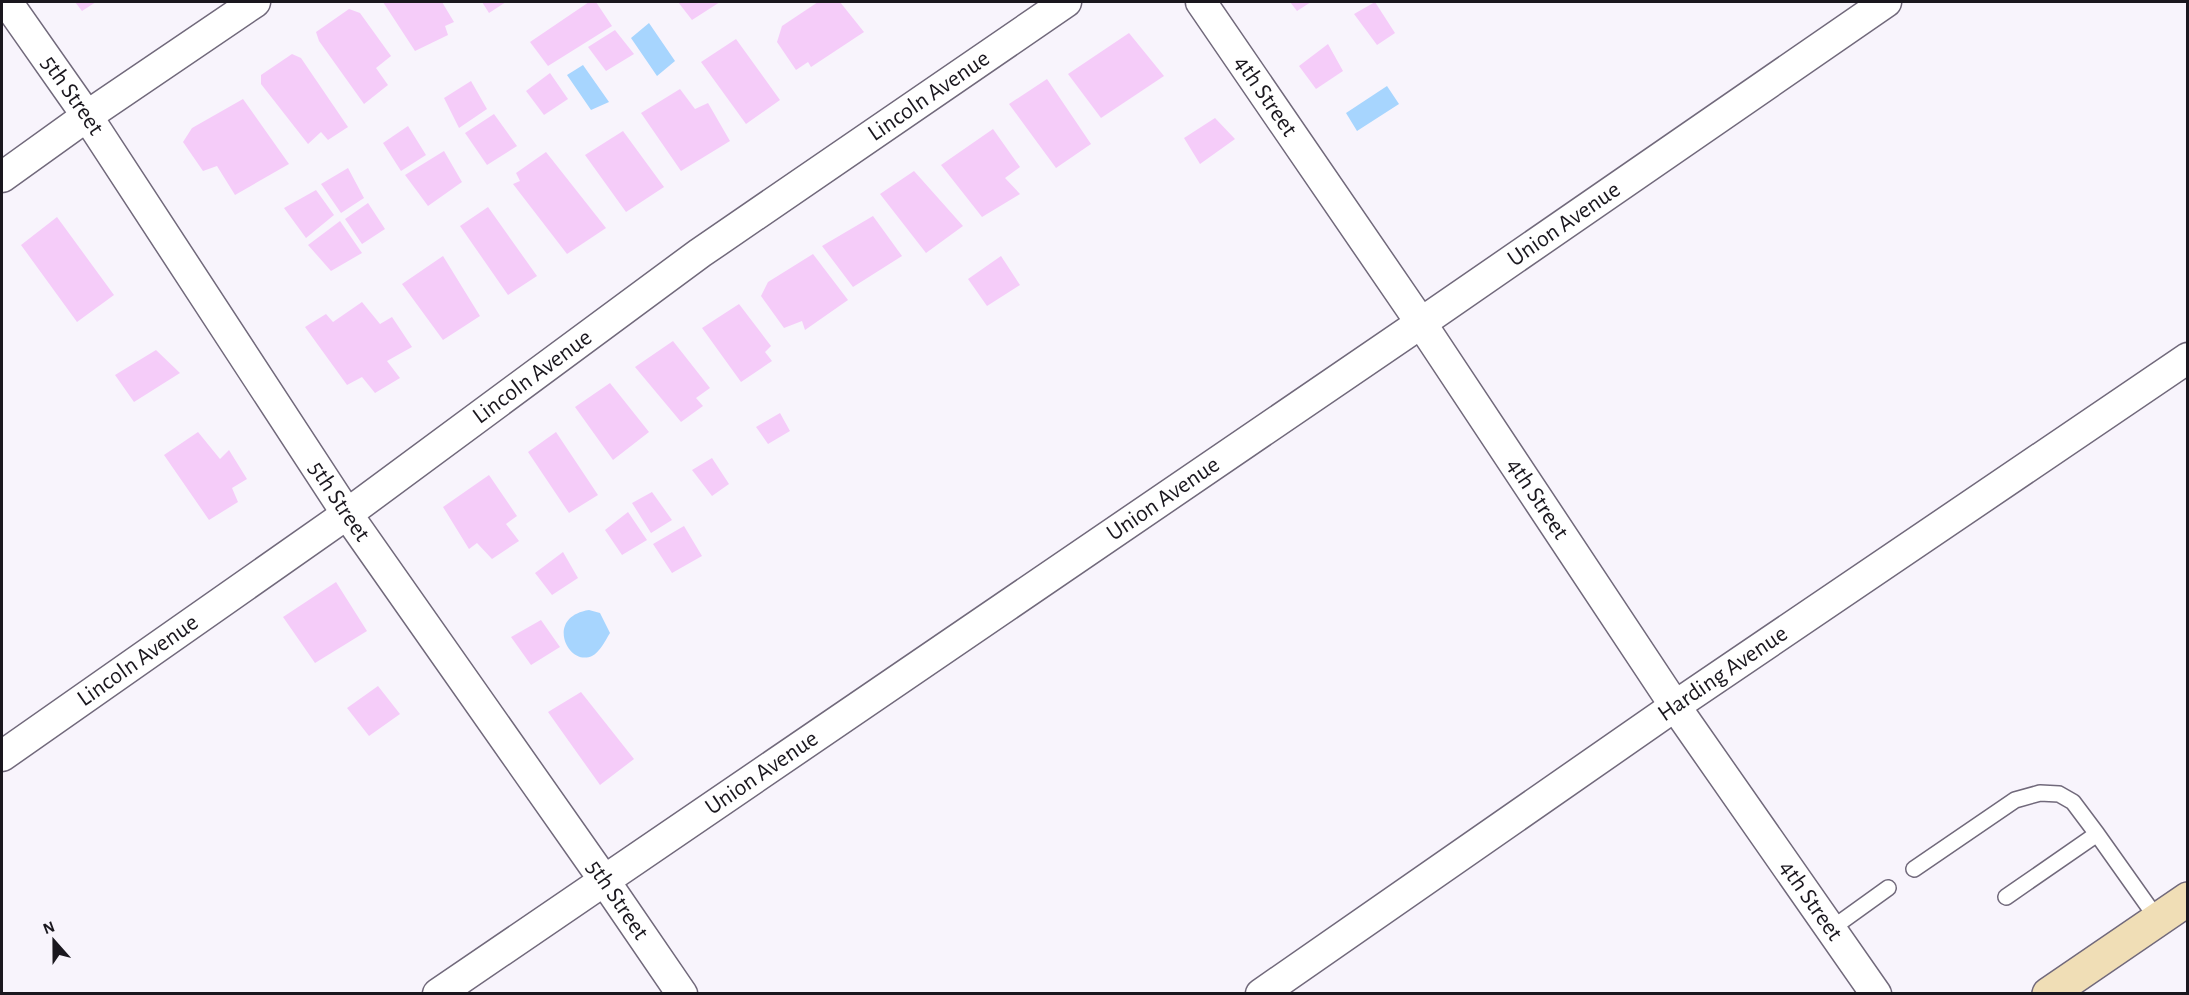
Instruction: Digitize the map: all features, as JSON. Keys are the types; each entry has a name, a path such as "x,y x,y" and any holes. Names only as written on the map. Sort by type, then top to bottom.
{"main road":[{"path":"2049,993 2187,899"}],"street":[{"name":"5th Street","path":"7,2 87,116 347,514 682,993"},
{"path":"2,177 87,116 255,2"},
{"name":"Lincoln Avenue","path":"2,756 347,514 700,253 1066,2"},
{"name":"4th Street","path":"1201,2 1421,323 1675,706 1876,993"},
{"name":"Union Avenue","path":"438,993 1421,323 1886,2"},
{"name":"Harding Avenue","path":"1261,993 1675,706 2187,358"}],"lane":[{"path":"1914,869 2015,801 2040,794 2059,794 2073,802 2158,920"},
{"path":"2006,897 2097,834"},
{"path":"1831,929 1888,888"}],"water":[{"path":"649,23 675,61 657,76 631,38"},
{"path":"583,65 609,102 591,110 567,75"},
{"path":"1387,86 1399,104 1357,131 1346,113"},
{"path":"589,610 600,613 610,633 597,652 592,656 583,657 575,654 569,648 564,631 567,622 575,614"}],"building":[{"path":"75,2 96,2 82,11"},
{"path":"383,2 442,2 454,22 445,26 448,35 415,51"},
{"path":"482,2 506,2 489,13"},
{"path":"589,2 596,2 612,26 548,66 530,42"},
{"path":"678,2 720,2 692,20"},
{"path":"818,2 840,2 864,32 811,67 808,62 796,70 777,42 782,26"},
{"path":"1290,2 1311,2 1297,11"},
{"path":"1375,2 1395,33 1377,45 1354,14"},
{"path":"349,9 360,13 391,56 376,68 388,85 364,104 319,41 316,32"},
{"path":"615,30 634,54 606,71 588,47"},
{"path":"1129,33 1164,76 1101,118 1068,74"},
{"path":"736,39 780,100 746,124 701,62"},
{"path":"1328,44 1343,71 1316,89 1299,66"},
{"path":"292,54 301,58 348,127 328,140 321,132 308,144 261,84 261,75"},
{"path":"550,73 568,99 544,115 526,91"},
{"path":"1047,79 1091,144 1056,168 1009,104"},
{"path":"471,81 487,109 459,128 444,98"},
{"path":"680,89 695,109 708,103 730,141 681,171 641,113"},
{"path":"243,99 289,164 235,195 217,166 203,171 183,142 192,128"},
{"path":"494,114 517,146 487,165 465,133"},
{"path":"1215,118 1235,139 1200,164 1184,138"},
{"path":"408,126 426,155 401,171 383,143"},
{"path":"993,129 1020,167 1005,178 1020,194 982,217 941,165"},
{"path":"623,131 664,187 626,212 585,155"},
{"path":"444,151 462,182 428,206 405,175"},
{"path":"546,152 606,228 567,254 513,184 520,181 516,173"},
{"path":"348,168 364,198 341,213 321,184"},
{"path":"914,171 963,226 926,253 880,194"},
{"path":"316,190 334,215 306,238 284,208"},
{"path":"368,203 385,229 362,244 345,219"},
{"path":"488,207 537,276 508,295 460,226"},
{"path":"873,216 902,256 853,287 822,246"},
{"path":"57,217 114,295 77,322 21,245"},
{"path":"340,221 362,253 331,271 308,245"},
{"path":"813,254 848,300 805,330 802,321 784,328 761,296 768,282"},
{"path":"443,256 480,316 443,340 402,284"},
{"path":"1001,256 1020,285 987,306 968,279"},
{"path":"362,302 380,324 392,317 412,347 387,361 400,378 375,393 362,377 347,385 305,327 326,314 333,322"},
{"path":"739,304 771,346 765,352 772,361 741,382 702,328"},
{"path":"673,341 710,388 696,398 703,406 681,422 635,367"},
{"path":"156,350 180,373 134,402 115,375"},
{"path":"610,383 649,432 613,460 575,407"},
{"path":"780,413 790,431 768,444 756,427"},
{"path":"198,432 220,459 229,450 247,479 232,488 238,502 209,520 164,455"},
{"path":"556,432 598,495 569,513 528,452"},
{"path":"712,458 729,484 712,496 692,470"},
{"path":"489,475 517,516 506,524 519,541 492,559 477,543 469,549 443,507"},
{"path":"652,492 672,520 651,533 632,503"},
{"path":"628,512 647,540 622,555 605,530"},
{"path":"684,526 702,556 672,573 653,544"},
{"path":"563,552 578,578 552,595 535,573"},
{"path":"336,582 367,631 315,663 283,617"},
{"path":"541,620 560,647 531,665 511,637"},
{"path":"378,686 400,714 369,736 347,708"},
{"path":"581,692 634,759 600,785 548,712"}]}
